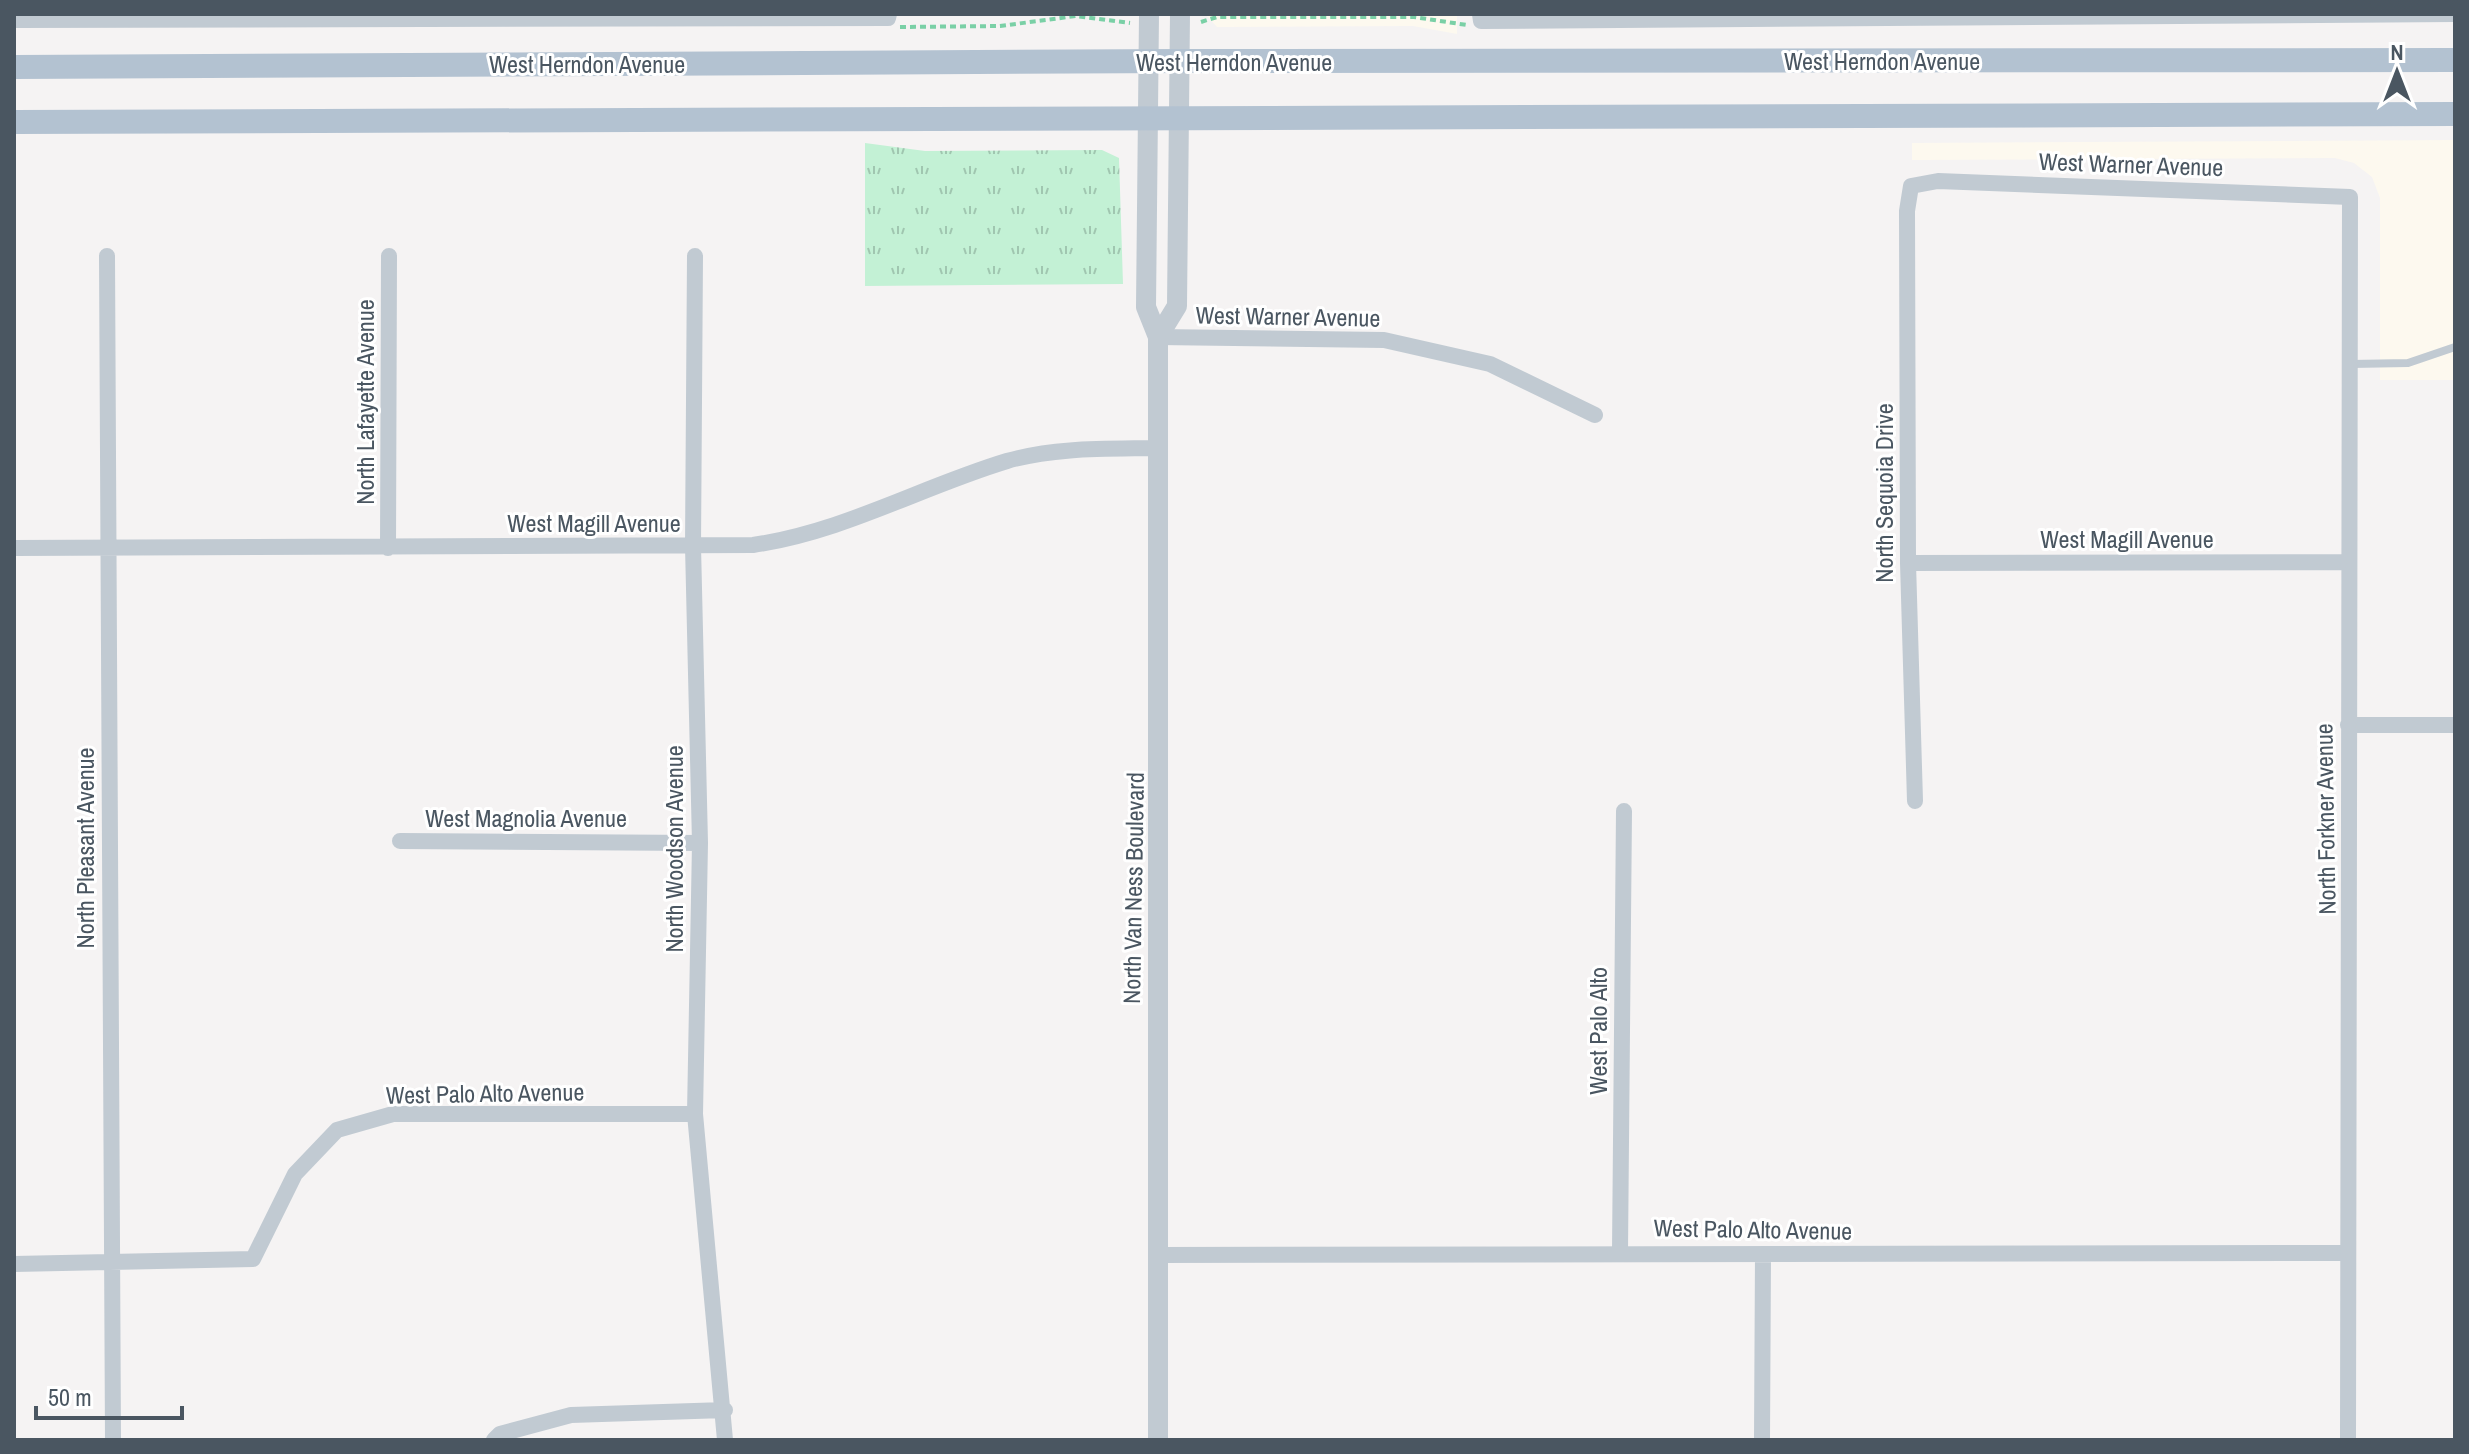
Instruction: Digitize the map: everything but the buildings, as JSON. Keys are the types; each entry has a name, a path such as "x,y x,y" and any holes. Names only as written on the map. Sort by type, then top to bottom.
{"main road":[{"name":"West Herndon Avenue","path":"14,67 1181,61 2455,60"},
{"path":"14,122 2455,114"}],"street":[{"name":"North Van Ness Boulevard","path":"1149,14 1146,307 1158,337 1158,1440"},
{"name":"North Van Ness Boulevard","path":"1158,337 1177,306 1180,14"},
{"path":"1480,17 2455,14"},
{"path":"14,20 892,20"},
{"name":"West Warner Avenue","path":"1911,186 1938,181 2350,197"},
{"name":"North Sequoia Drive","path":"1911,186 1907,211 1908,563 1915,801"},
{"name":"North Forkner Avenue","path":"2348,1440 2347,562 2350,197"},
{"name":"North Pleasant Avenue","path":"107,256 113,1440"},
{"name":"North Lafayette Avenue","path":"388,548 389,256"},
{"name":"North Woodson Avenue","path":"695,256 693,546 700,843 695,1114 709,1287 725,1410 725,1440"},
{"name":"West Warner Avenue","path":"1158,337 1384,340 1490,364 1595,415"},
{"name":"West Magill Avenue","path":"14,548 753,545 798,538 968,474 1042,453 1158,448"},
{"name":"West Magill Avenue","path":"1908,563 2347,562"},
{"path":"2348,725 2455,725"},
{"name":"West Palo Alto","path":"1620,1251 1624,811"},
{"name":"West Magnolia Avenue","path":"400,841 700,843"},
{"name":"West Palo Alto Avenue","path":"14,1264 253,1259 295,1174 337,1130 393,1114 695,1114"},
{"name":"West Palo Alto Avenue","path":"1158,1255 1620,1251 1763,1254 2348,1253"},
{"path":"1762,1440 1763,1254"},
{"path":"494,1440 500,1434 571,1415 725,1410"}],"lane":[{"path":"2351,364 2408,363 2455,347"}],"path":[{"path":"892,20 1000,26 1076,16 1130,23"},
{"path":"1201,22 1233,17 1414,17 1468,25 1480,17"}],"shaded area":[{"path":"1205,14 1457,14 1457,34 1413,26 1217,27"},
{"path":"2455,140 2455,380 2380,380 2380,198 2372,177 2354,163 2335,158 1912,160 1912,143"}],"green space":[{"path":"865,143 925,151 1102,150 1119,158 1123,284 865,286"}]}
